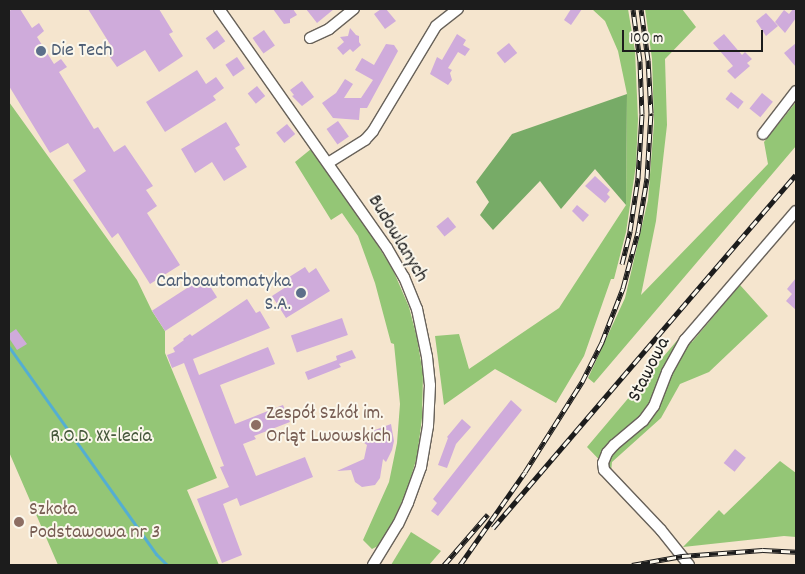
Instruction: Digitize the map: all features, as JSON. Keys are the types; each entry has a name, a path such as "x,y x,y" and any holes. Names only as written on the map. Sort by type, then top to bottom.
{"street":[{"name":"Budowlanych","path":"219,9 379,235 404,278 416,309 427,357 430,385 429,420 421,467 398,524 373,565"},
{"path":"310,38 329,29 354,9"},
{"path":"328,164 365,140 373,131 436,26 458,9"},
{"path":"763,134 796,91"},
{"name":"Stawowa","path":"689,565 661,530 604,470 603,463 610,449 643,421 654,406 667,372 685,340 796,211"}],"green space":[{"path":"592,9 628,9 635,51 638,119 636,165 626,232 614,279 611,279 584,356 556,403 495,369 444,405 435,336 459,334 469,369 559,308 626,205 627,94 618,51 605,21"},
{"path":"645,9 682,9 696,27 665,59 667,125 656,221 641,295 768,164 764,142 796,102 796,146 594,383 588,378 625,298 648,200 654,123 652,59"},
{"path":"627,94 626,205 595,169 561,209 540,181 493,230 480,215 489,202 476,182 512,134"},
{"name":"R.O.D. XX-lecia","path":"9,102 137,280 152,311 165,331 165,353 217,478 187,490 219,565 58,565 9,452"},
{"path":"311,149 372,236 393,270 409,307 423,374 422,418 417,457 407,490 391,526 378,546 372,549 363,540 389,482 397,443 400,404 394,344 391,343 375,283 358,236 342,213 331,220 295,162"},
{"path":"740,285 768,316 709,372 680,384 661,418 612,462 611,472 587,447 680,337 692,342"},
{"path":"780,461 796,473 796,537 784,536 683,547 719,510 724,515"},
{"path":"411,532 441,551 429,565 391,565"}],"building":[{"path":"20,9 32,28 39,23 44,31 37,37 54,64 61,59 67,67 59,72 94,129 98,127 114,152 125,145 153,186 146,190 157,206 147,213 180,265 150,284 118,233 112,238 73,180 86,171 68,143 50,153 9,86 9,11"},
{"path":"88,9 159,9 173,32 169,34 183,56 159,72 145,50 117,67 107,53 113,49"},
{"path":"273,9 293,9 297,15 290,19 290,23 284,24"},
{"path":"306,9 334,9 317,23"},
{"path":"381,9 386,9 396,21 385,29 374,14"},
{"path":"571,9 582,9 571,25 564,20"},
{"path":"793,9 796,9 796,18 785,33 775,22 784,10 789,14"},
{"path":"766,13 778,26 766,36 756,21"},
{"path":"350,28 359,36 361,45 353,52 350,49 343,55 337,48 344,42 340,37 348,36"},
{"path":"217,30 225,41 214,50 206,38"},
{"path":"264,30 275,46 263,54 253,38"},
{"path":"457,34 466,40 463,45 470,49 465,56 458,52 448,68 452,70 450,73 452,80 448,85 430,74 437,57 442,60"},
{"path":"724,34 742,55 745,52 752,59 747,63 750,66 735,79 727,71 733,66 713,43"},
{"path":"509,43 517,53 505,63 497,53"},
{"path":"796,43 796,67 784,53"},
{"path":"386,44 394,45 398,51 367,108 360,108 359,120 333,118 322,103 336,93 345,79 353,84 344,98 361,98 373,80 355,70 362,58 374,65"},
{"path":"237,57 245,69 233,76 225,65"},
{"path":"197,70 206,84 216,77 224,88 213,96 216,100 165,132 146,102"},
{"path":"302,81 314,97 302,106 292,96 294,95 290,90"},
{"path":"257,86 265,96 256,104 248,94"},
{"path":"731,92 744,102 738,109 725,99"},
{"path":"762,93 773,102 760,117 749,109"},
{"path":"338,121 349,137 337,145 327,129"},
{"path":"226,122 240,145 235,148 247,167 224,181 212,162 195,173 181,149"},
{"path":"287,124 295,134 284,143 276,133"},
{"path":"595,176 610,190 607,194 610,197 605,203 585,186"},
{"path":"577,205 589,215 583,222 572,211"},
{"path":"448,217 456,227 445,237 436,226"},
{"name":"Carboautomatyka S.A.","path":"305,267 309,273 316,268 330,291 286,318 272,296 289,285 286,279"},
{"path":"204,277 217,297 165,331 152,311"},
{"path":"796,278 796,310 786,301 792,294 787,289"},
{"path":"247,299 256,313 260,311 270,328 193,359 199,375 268,347 275,364 220,385 235,424 283,405 290,422 254,436 256,439 243,444 256,476 305,457 313,477 240,506 237,498 223,504 242,555 222,563 197,499 229,487 220,467 224,466 184,363 172,368 167,355 175,352 173,348 190,334 192,336"},
{"path":"342,318 348,335 297,353 291,336"},
{"path":"16,329 27,344 17,350 9,338 9,334"},
{"path":"352,350 356,358 339,364 341,367 308,380 305,372 337,360 336,356"},
{"path":"511,400 522,410 438,516 431,511 437,503 433,499"},
{"path":"462,419 471,427 456,444 447,468 438,465 447,437"},
{"path":"391,424 394,441 392,450 386,462 383,459 380,478 375,485 362,487 355,482 351,470 337,471 364,459 367,445 356,437"},
{"path":"735,449 746,458 735,472 724,463"}],"waterway":[{"path":"9,347 156,554 167,565"}],"railway":[{"path":"622,264 630,231 638,178 642,114 640,61 633,9"},
{"path":"460,565 525,472 582,382 602,342 623,288 638,232 647,178 651,113 648,60 641,9"},
{"path":"493,528 796,175"},
{"path":"444,565 488,514"},
{"path":"632,565 682,556 763,550 796,552"}],"place":[{"name":"Die Tech","path":"41,51"},
{"name":"Carboautomatyka S.A.","path":"301,293"},
{"name":"Zespół Szkół im. Orląt Lwowskich","path":"256,425"},
{"name":"Szkoła Podstawowa nr 3","path":"19,522"}]}
